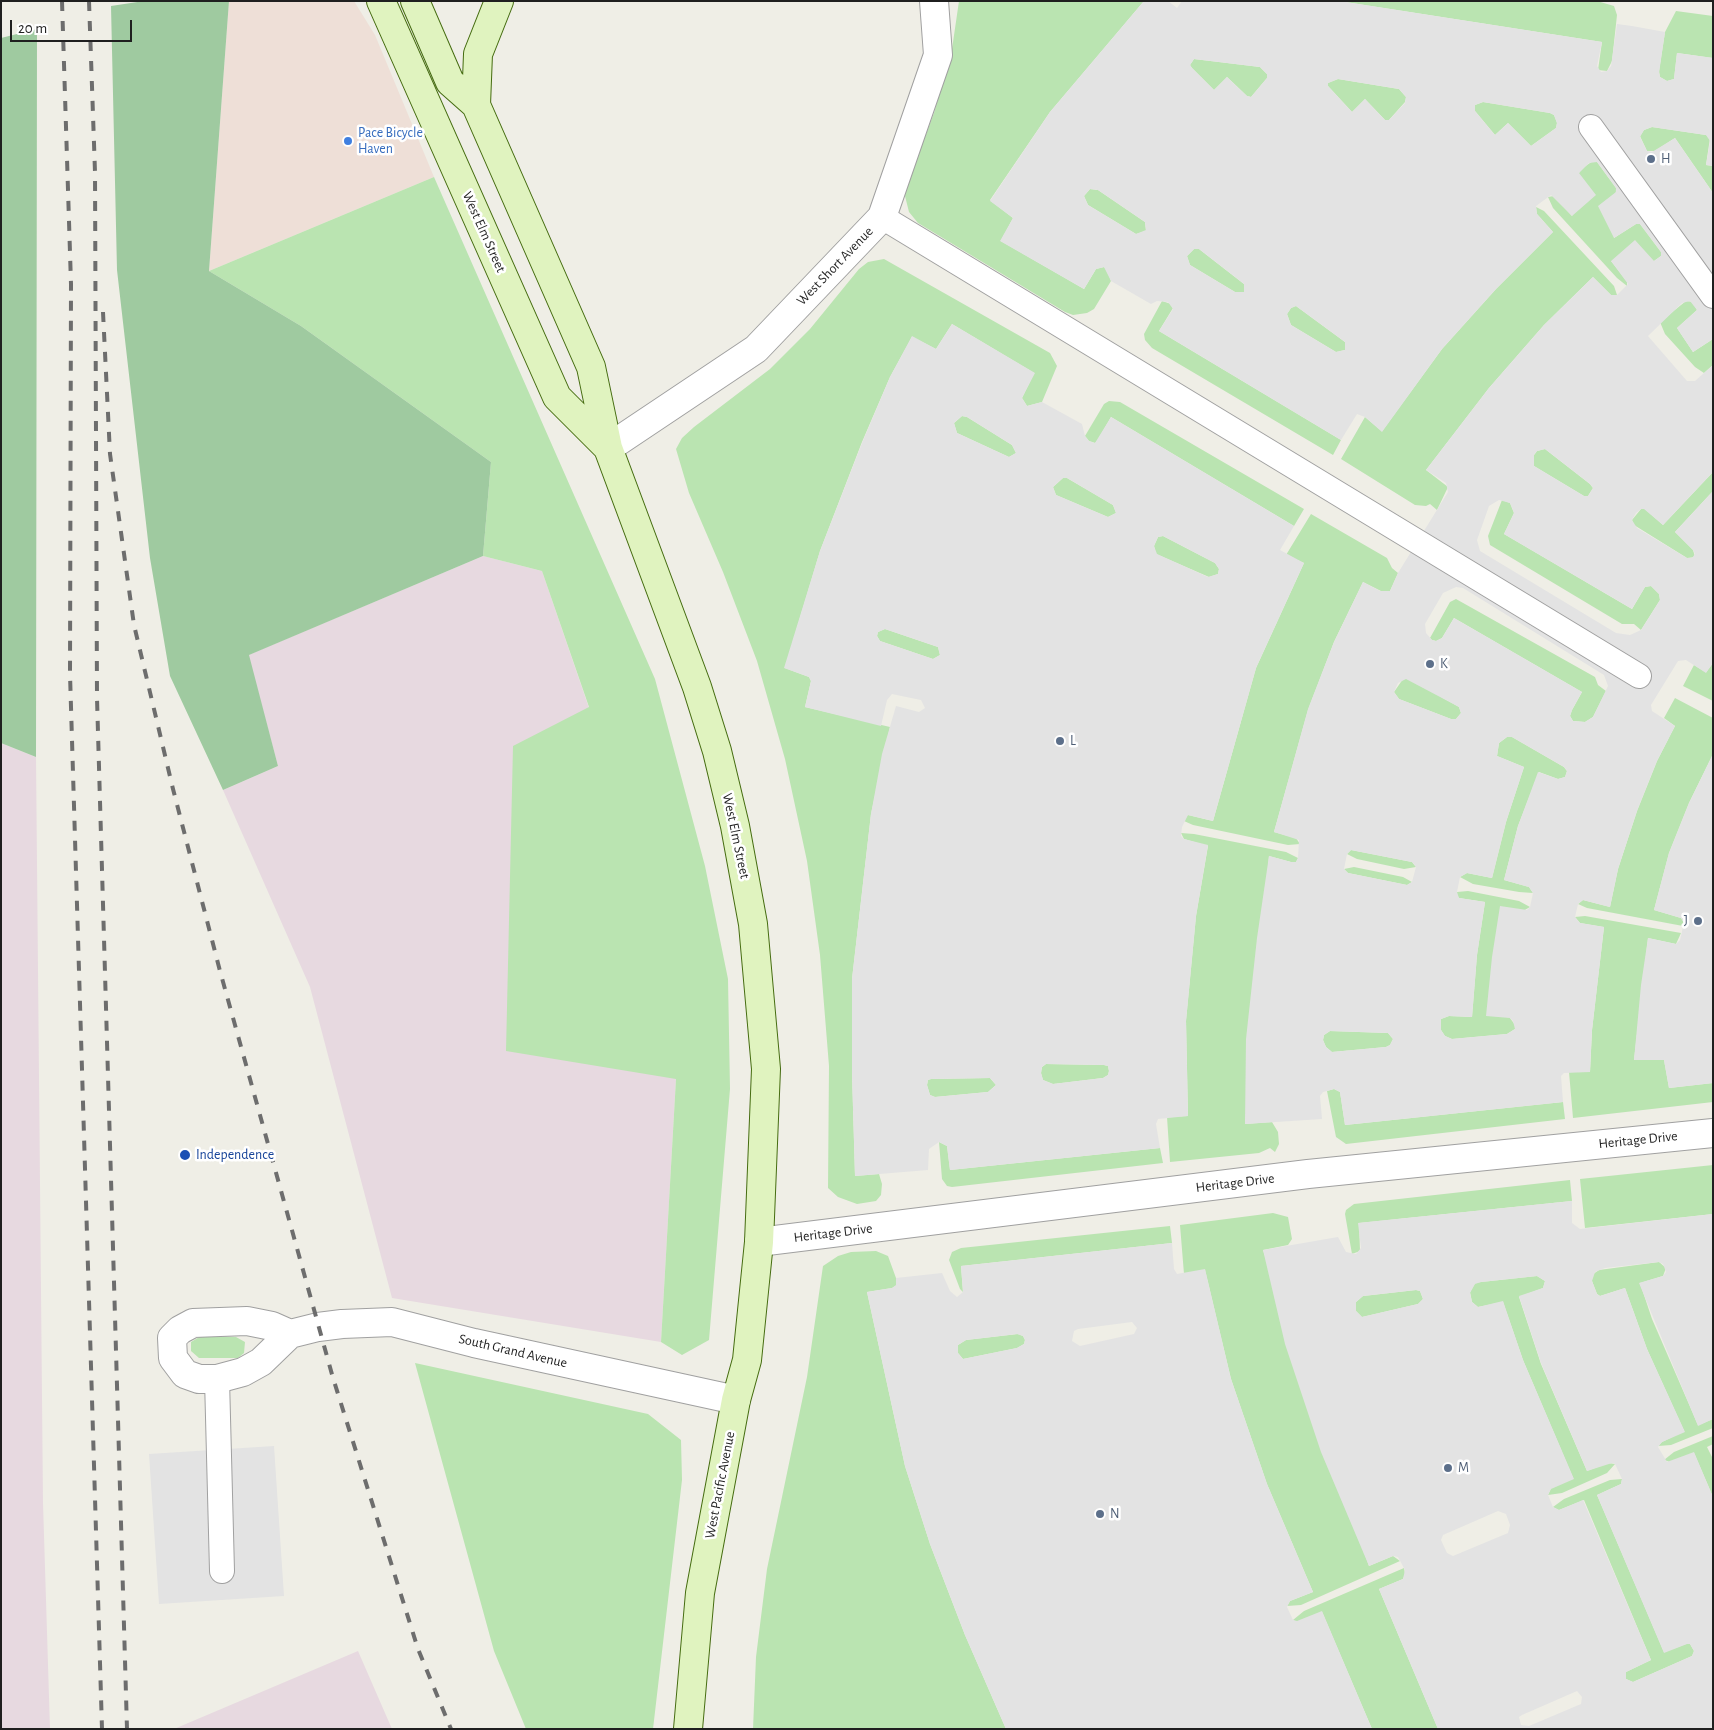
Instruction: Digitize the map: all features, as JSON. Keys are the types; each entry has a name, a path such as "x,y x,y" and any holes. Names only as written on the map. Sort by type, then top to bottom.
{"street":[{"name":"West Elm Street","path":"381,1 557,397 608,448"},
{"name":"West Elm Street","path":"415,1 450,82 476,104"},
{"name":"West Elm Street","path":"499,1 478,54 476,104 591,367 608,448 697,687 717,751 735,826 753,924 766,1070 759,1242"},
{"name":"West Short Avenue","path":"608,448 756,349 882,217 938,55 934,1"},
{"name":"Heritage Drive","path":"759,1242 1308,1174 1713,1132"},
{"name":"West Pacific Avenue","path":"688,1729 700,1592 736,1400 747,1360 759,1242"},
{"path":"247,1322 272,1326 290,1334 260,1362 243,1372 217,1379 199,1379 185,1374 173,1358 172,1338 180,1330 193,1323 247,1322"},
{"name":"South Grand Avenue","path":"290,1334 342,1324 392,1322 474,1343 736,1400"}],"lane":[{"path":"1590,127 1713,296"},
{"path":"882,217 1639,676"},
{"path":"217,1379 222,1571"}],"shaded area":[{"path":"229,1 354,1 375,35 434,177 209,271"},
{"path":"1144,1 1168,1 1177,8 1182,1 1339,1 1602,42 1597,66 1601,72 1607,71 1611,66 1617,24 1632,26 1665,32 1659,73 1660,77 1667,81 1674,79 1677,53 1713,58 1713,166 1706,165 1710,141 1706,135 1652,127 1644,130 1640,137 1647,151 1652,152 1675,138 1713,193 1713,339 1693,352 1677,328 1697,310 1690,301 1682,303 1648,336 1687,381 1695,381 1713,365 1713,472 1663,525 1644,509 1636,513 1632,520 1637,528 1687,558 1692,558 1695,554 1693,550 1675,532 1713,491 1713,663 1706,673 1686,660 1678,661 1651,705 1652,711 1675,726 1657,761 1637,811 1618,869 1610,907 1583,900 1578,904 1575,917 1580,923 1604,927 1592,1030 1590,1072 1564,1073 1561,1076 1563,1102 1345,1125 1340,1092 1334,1089 1323,1092 1320,1096 1322,1119 1245,1124 1246,1039 1257,938 1269,856 1291,862 1296,862 1298,858 1299,840 1274,832 1308,709 1334,642 1363,582 1380,591 1390,591 1398,573 1448,492 1446,483 1426,470 1489,388 1544,325 1593,277 1611,295 1617,295 1628,284 1611,261 1635,240 1654,261 1661,256 1661,252 1640,224 1636,224 1614,238 1598,206 1616,192 1616,188 1597,162 1589,163 1579,173 1596,195 1572,216 1551,195 1536,206 1537,214 1553,232 1496,289 1442,349 1382,432 1365,417 1357,414 1341,440 1159,331 1173,309 1168,302 1157,301 1151,304 1111,281 1104,267 1096,269 1084,289 1000,241 1013,218 990,201 1050,112","holes":["1194,59 1260,67 1267,74 1267,78 1251,97 1247,96 1227,77 1214,90 1190,65","1338,79 1399,89 1406,97 1405,103 1389,120 1385,120 1365,99 1352,112 1328,86 1328,83","1483,102 1550,113 1554,115 1557,123 1556,128 1531,146 1508,123 1495,135 1475,111 1475,105","1090,189 1098,190 1145,222 1146,230 1136,234 1088,205 1084,196","1194,249 1199,249 1244,284 1244,292 1235,292 1190,265 1187,256","1296,306 1345,342 1345,350 1336,352 1291,325 1287,314 1291,308","1545,449 1593,488 1588,496 1584,496 1534,466 1534,455 1537,451","1499,500 1510,503 1514,513 1504,534 1632,609 1645,587 1651,586 1659,594 1660,600 1641,630 1630,635 1616,633 1480,551 1477,540 1489,506","1456,587 1463,588 1604,675 1608,686 1593,717 1585,722 1573,721 1570,716 1582,692 1454,618 1442,638 1436,641 1432,640 1426,633 1425,624 1443,593","1406,679 1459,707 1461,713 1456,719 1451,719 1399,699 1394,692 1398,683","1507,737 1512,737 1564,767 1567,771 1565,777 1558,779 1538,772 1518,826 1504,880 1529,887 1533,893 1530,907 1527,910 1500,906 1492,957 1486,1016 1510,1018 1515,1029 1507,1034 1452,1039 1445,1036 1441,1030 1441,1019 1449,1016 1472,1017 1477,955 1485,902 1459,898 1457,892 1460,877 1467,873 1492,878 1506,822 1524,767 1497,756 1499,743","1351,850 1412,862 1416,867 1412,882 1407,885 1348,873 1344,869 1347,854","1330,1031 1388,1033 1393,1039 1390,1045 1386,1047 1332,1052 1326,1047 1323,1040 1324,1035"]},
{"name":"L","path":"952,324 1035,373 1022,398 1027,406 1042,402 1082,424 1085,436 1089,441 1095,443 1111,417 1294,526 1280,550 1304,563 1256,668 1213,821 1188,815 1182,827 1181,836 1184,839 1208,845 1196,916 1186,1021 1188,1116 1158,1119 1156,1124 1160,1148 950,1170 947,1146 939,1142 929,1149 928,1170 855,1176 852,979 871,814 882,754 896,706 919,712 925,708 921,700 892,694 887,700 881,726 805,707 811,681 809,677 784,668 820,551 890,377 912,336 936,349","holes":["962,416 967,417 1012,445 1016,453 1009,457 957,433 954,423","1063,478 1067,478 1113,505 1116,513 1108,517 1056,495 1053,487","1163,536 1215,563 1219,569 1218,574 1208,577 1157,554 1154,546 1158,537","885,629 938,647 940,655 933,659 880,641 877,636 878,632","1046,1064 1104,1065 1108,1066 1109,1071 1108,1075 1103,1078 1053,1084 1043,1080 1042,1067","990,1078 996,1085 988,1092 935,1097 930,1095 927,1085 928,1080"]},
{"path":"483,556 542,571 589,708 676,1079 661,1342 392,1298 310,987 223,790 278,766 248,655"},
{"path":"1,743 36,757 43,1503 50,1729 1,1729"},
{"name":"J","path":"1713,754 1713,1083 1669,1088 1664,1060 1634,1060 1641,985 1648,938 1676,944 1680,940 1684,923 1681,918 1654,910 1669,853 1689,803"},
{"name":"M","path":"1572,1201 1572,1223 1580,1229 1713,1214 1713,1419 1698,1426 1639,1283 1663,1276 1666,1272 1663,1264 1659,1262 1605,1268 1595,1272 1592,1281 1597,1294 1600,1296 1625,1288 1647,1349 1685,1432 1662,1442 1658,1447 1667,1462 1694,1452 1713,1497 1713,1727 1709,1729 1438,1729 1379,1589 1403,1579 1405,1570 1398,1557 1393,1556 1369,1566 1321,1452 1285,1344 1263,1250 1338,1237 1346,1252 1356,1254 1361,1248 1358,1223","holes":["1537,1276 1545,1281 1543,1288 1519,1296 1541,1363 1587,1471 1612,1463 1615,1464 1622,1479 1621,1484 1597,1495 1664,1653 1690,1644 1694,1651 1692,1656 1633,1682 1626,1679 1626,1672 1651,1660 1583,1500 1559,1510 1553,1507 1548,1495 1551,1489 1574,1479 1523,1360 1503,1301 1478,1307 1472,1302 1470,1293 1475,1284","1416,1290 1420,1291 1423,1299 1418,1304 1362,1317 1356,1311 1356,1302 1363,1296","1498,1511 1506,1514 1510,1525 1508,1533 1453,1556 1447,1553 1441,1540 1443,1535","1577,1691 1582,1697 1581,1704 1529,1726 1521,1725 1519,1717"]},
{"name":"N","path":"1172,1243 1174,1269 1177,1274 1205,1269 1231,1379 1267,1484 1313,1592 1290,1601 1287,1607 1293,1620 1297,1621 1322,1611 1372,1729 1006,1729 965,1635 930,1544 905,1466 867,1292 892,1288 896,1285 896,1278 942,1273 950,1291 957,1297 963,1292 961,1266","holes":["1132,1322 1137,1328 1134,1334 1080,1346 1072,1341 1074,1331 1078,1329","1017,1334 1023,1336 1025,1340 1024,1344 1017,1348 963,1359 958,1353 958,1345 966,1340"]},
{"path":"274,1446 284,1596 159,1604 149,1454"},
{"path":"358,1651 392,1729 174,1729"}],"green space":[{"path":"144,1 229,1 209,271 301,326 491,462 483,556 249,655 278,766 223,790 170,676 150,558 117,270 111,6"},
{"path":"959,1 1144,1 1050,112 990,200 1013,218 1001,241 1084,289 1096,269 1104,267 1108,271 1111,281 1094,309 1087,313 1073,315 1065,312 918,223 909,212 904,192 934,113 952,49"},
{"path":"1339,1 1597,1 1614,6 1617,15 1612,61 1607,71 1598,70 1602,42"},
{"path":"1676,11 1713,16 1713,58 1677,53 1674,79 1667,81 1660,77 1659,71 1665,32"},
{"path":"37,29 36,757 1,743 1,38"},
{"path":"1194,59 1260,67 1267,74 1267,78 1251,97 1247,96 1227,77 1214,90 1190,65"},
{"path":"1338,79 1399,89 1406,97 1405,102 1389,120 1385,120 1365,99 1352,112 1328,86 1328,83"},
{"path":"1483,102 1550,113 1554,115 1557,123 1556,128 1531,146 1508,123 1495,135 1475,111 1475,105"},
{"path":"1652,127 1706,135 1710,138 1706,165 1713,166 1713,193 1675,138 1655,151 1647,151 1640,136 1644,130"},
{"path":"1593,161 1597,162 1616,188 1614,238 1636,224 1640,224 1661,252 1661,256 1654,261 1611,261 1627,281 1627,286 1617,278 1553,208 1548,197 1554,196 1572,216 1579,173 1581,169"},
{"path":"434,177 655,679 705,866 728,979 730,1089 709,1340 682,1355 661,1342 676,1079 506,1051 513,746 589,707 542,571 483,556 491,462 301,326 209,271"},
{"path":"1090,189 1098,190 1145,222 1146,231 1136,234 1088,205 1084,196"},
{"path":"1536,207 1544,211 1614,286 1617,295 1611,295 1593,277 1544,325 1489,388 1426,470 1448,487 1437,510 1430,504 1426,506 1415,505 1341,459 1365,417 1382,431 1442,349 1496,289 1553,232 1537,214"},
{"path":"1194,249 1199,249 1244,284 1244,292 1235,292 1190,265 1187,256"},
{"path":"884,259 1050,353 1057,366 1042,402 1027,406 1022,398 1034,373 952,324 936,349 912,337 890,377 862,442 820,551 785,668 809,677 811,681 805,707 890,727 871,814 852,979 855,1176 879,1174 882,1184 881,1195 876,1201 857,1204 838,1197 828,1188 829,1066 820,955 807,861 785,759 757,661 723,572 689,493 676,449 682,438 694,427 770,369 810,329 859,269 868,262"},
{"path":"1162,301 1171,304 1173,308 1159,331 1341,440 1333,455 1152,348 1145,340 1144,334"},
{"path":"1686,301 1693,302 1697,310 1677,328 1693,352 1713,339 1713,365 1704,373 1695,367 1665,334 1660,322"},
{"path":"1296,306 1345,342 1345,350 1336,352 1291,325 1287,314 1291,308"},
{"path":"1109,401 1120,402 1304,509 1294,526 1111,417 1098,440 1095,443 1089,441 1085,436 1104,404"},
{"path":"962,416 967,417 1012,445 1016,453 1009,457 957,433 954,423"},
{"path":"1545,449 1590,484 1593,488 1588,496 1584,496 1534,466 1534,455 1537,451"},
{"path":"1713,472 1713,491 1675,532 1693,550 1695,557 1687,558 1634,525 1632,520 1641,509 1645,509 1663,525"},
{"path":"1063,478 1067,478 1113,505 1116,513 1108,517 1056,495 1053,487"},
{"path":"1502,500 1510,503 1514,513 1504,534 1632,609 1645,587 1651,586 1659,594 1660,600 1641,630 1634,624 1622,624 1490,545 1488,536"},
{"path":"1311,514 1387,558 1392,568 1398,573 1390,591 1385,593 1363,582 1334,642 1308,710 1274,832 1296,838 1300,844 1288,845 1193,825 1184,821 1185,817 1188,815 1213,821 1256,668 1304,563 1286,555"},
{"path":"1163,536 1215,563 1219,569 1218,574 1209,577 1156,554 1154,546 1158,537"},
{"path":"1456,599 1595,677 1598,685 1606,691 1593,717 1585,722 1573,721 1570,716 1582,692 1454,618 1442,638 1436,641 1432,640 1430,638 1450,602"},
{"path":"885,629 938,647 940,655 933,659 880,641 877,636 878,632"},
{"path":"1713,663 1713,701 1683,686 1694,665 1706,672"},
{"path":"1403,679 1410,679 1459,707 1461,713 1456,719 1451,719 1399,699 1394,692"},
{"path":"1675,698 1713,718 1713,754 1689,803 1669,853 1654,910 1681,918 1684,923 1683,926 1587,908 1578,904 1583,900 1610,907 1618,869 1637,811 1657,761 1675,726 1664,718"},
{"path":"1507,737 1512,737 1564,767 1567,771 1565,777 1558,779 1539,772 1518,826 1504,880 1529,887 1533,893 1473,884 1460,877 1467,873 1492,878 1506,822 1524,767 1497,756 1499,743"},
{"path":"1181,833 1286,852 1298,858 1296,862 1291,862 1269,856 1245,1124 1272,1122 1278,1132 1279,1144 1275,1152 1270,1148 1259,1153 1170,1162 1167,1117 1188,1116 1186,1021 1196,916 1208,846 1184,839"},
{"path":"1351,850 1412,862 1416,867 1404,869 1357,859 1347,854"},
{"path":"1354,867 1403,877 1412,882 1407,885 1348,873 1344,869"},
{"path":"1468,891 1519,901 1530,907 1523,911 1510,1018 1515,1025 1515,1029 1507,1034 1452,1039 1445,1036 1441,1030 1441,1019 1449,1016 1472,1017 1477,955 1485,902 1459,898 1457,895 1457,892"},
{"path":"1585,916 1681,933 1676,944 1648,938 1634,1060 1664,1060 1669,1088 1713,1083 1713,1102 1573,1118 1569,1072 1590,1072 1592,1030 1604,927 1580,923 1575,917"},
{"path":"1330,1031 1388,1033 1393,1039 1390,1045 1386,1047 1332,1052 1326,1047 1323,1040 1324,1035"},
{"path":"1046,1064 1104,1065 1108,1066 1109,1071 1108,1075 1103,1078 1053,1084 1043,1080 1042,1067"},
{"path":"990,1078 996,1085 988,1092 935,1097 930,1095 927,1085 928,1080 931,1079"},
{"path":"1334,1089 1340,1092 1345,1125 1563,1102 1565,1119 1346,1144 1336,1137 1327,1091"},
{"path":"939,1142 947,1146 950,1170 1160,1148 1163,1163 952,1187 947,1186 942,1179"},
{"path":"1713,1165 1713,1214 1585,1228 1580,1179"},
{"path":"1570,1180 1572,1201 1359,1223 1360,1251 1352,1254 1345,1214 1346,1210 1354,1204"},
{"path":"1273,1213 1288,1217 1292,1239 1288,1245 1263,1250 1369,1566 1393,1556 1400,1561 1301,1605 1287,1606 1290,1601 1313,1592 1267,1484 1231,1379 1205,1270 1184,1274 1180,1225"},
{"path":"1170,1226 1172,1243 961,1266 963,1292 960,1289 949,1260 952,1252 961,1248"},
{"path":"876,1251 888,1256 896,1278 896,1286 892,1288 867,1292 905,1466 930,1544 965,1635 1006,1729 753,1729 756,1657 767,1569 807,1377 823,1266 838,1256 851,1252"},
{"path":"1659,1262 1666,1268 1663,1276 1640,1283 1652,1319 1698,1425 1713,1419 1713,1428 1671,1445 1658,1446 1684,1431 1647,1349 1625,1288 1600,1296 1597,1294 1592,1281 1592,1275 1599,1270"},
{"path":"1537,1276 1545,1281 1543,1288 1519,1297 1541,1364 1587,1471 1608,1463 1615,1464 1607,1473 1562,1493 1548,1495 1551,1488 1573,1478 1523,1360 1503,1302 1478,1307 1472,1302 1470,1292 1475,1283"},
{"path":"1420,1291 1423,1299 1418,1304 1362,1317 1356,1311 1356,1302 1363,1296"},
{"path":"1018,1334 1023,1336 1025,1340 1024,1344 1017,1348 963,1359 958,1353 958,1345 966,1340"},
{"path":"201,1336 236,1337 245,1342 244,1353 238,1358 199,1358 191,1351 191,1342"},
{"path":"415,1363 648,1414 681,1440 682,1480 653,1729 526,1729 494,1651"},
{"path":"1713,1436 1713,1444 1707,1447 1713,1459 1713,1497 1694,1453 1670,1462 1664,1460 1674,1452"},
{"path":"1622,1479 1621,1484 1597,1495 1664,1652 1686,1644 1690,1644 1694,1651 1692,1656 1633,1682 1626,1679 1626,1672 1651,1660 1584,1500 1559,1510 1553,1507 1564,1499 1610,1480"},
{"path":"1404,1568 1405,1574 1403,1579 1379,1589 1438,1729 1372,1729 1322,1612 1297,1622 1293,1620 1304,1611"}],"railway":[{"path":"62,1 71,284 70,674 102,1729"},
{"path":"89,1 95,172 97,698 127,1729"},
{"path":"103,312 110,454 134,625 173,789 220,971 333,1378 418,1649 451,1729"}],"place":[{"name":"Pace Bicycle Haven","path":"348,141"},
{"name":"H","path":"1651,159"},
{"name":"K","path":"1430,664"},
{"name":"L","path":"1060,741"},
{"name":"J","path":"1698,921"},
{"name":"Independence","path":"185,1155"},
{"name":"M","path":"1448,1468"},
{"name":"N","path":"1100,1514"}]}
